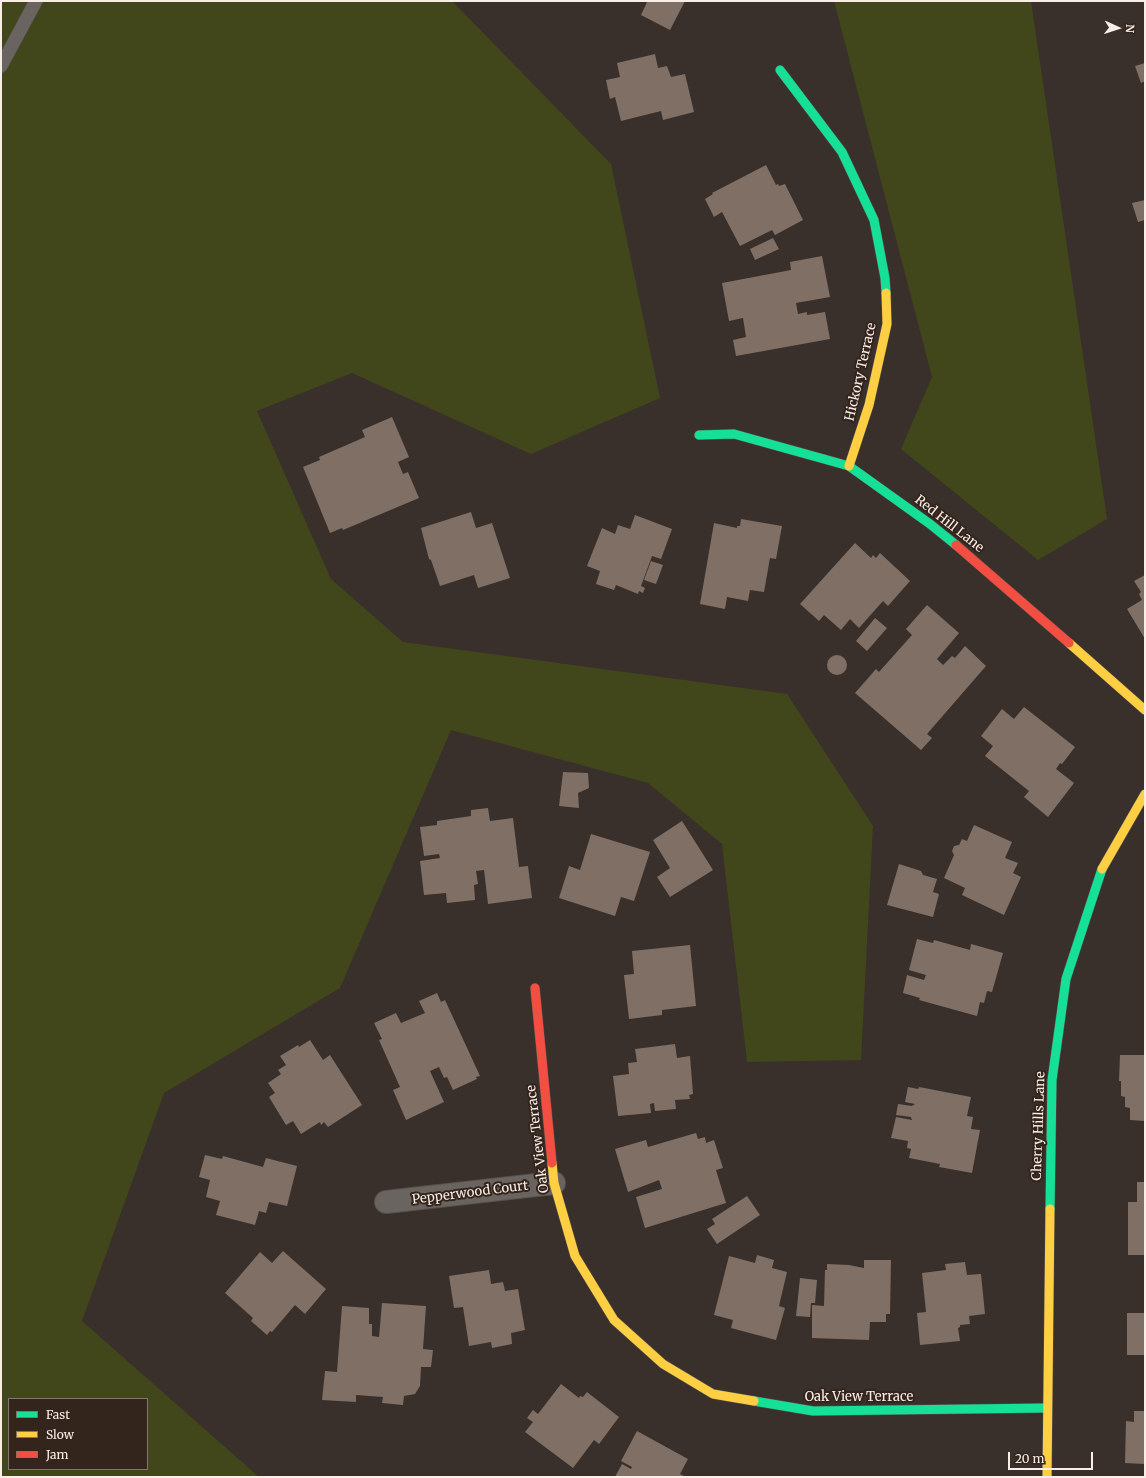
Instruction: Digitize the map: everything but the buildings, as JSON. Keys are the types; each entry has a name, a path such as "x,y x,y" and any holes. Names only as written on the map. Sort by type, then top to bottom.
{"street":[{"name":"Hickory Terrace","path":"780,70 842,152 874,220 885,278 886,324 870,405 849,466"},
{"name":"Red Hill Lane","path":"699,435 734,434 849,466 930,524 977,562 1145,710"},
{"name":"Cherry Hills Lane","path":"1047,1477 1046,1408 1052,1080 1066,978 1102,870 1145,794"},
{"name":"Oak View Terrace","path":"535,988 554,1183 575,1256 614,1320 662,1364 712,1394 813,1412 1046,1408"},
{"name":"Pepperwood Court","path":"386,1202 554,1183"}],"lane":[{"path":"1,66 36,1"}],"green space":[{"path":"1,1 454,1 453,2 611,164 660,398 531,454 352,373 257,411 331,579 403,642 787,694 873,826 861,1060 747,1062 722,844 648,783 451,730 340,988 164,1093 82,1321 259,1477 1,1477"},
{"path":"834,1 1031,1 1107,519 1038,560 901,449 932,377"}],"traffic: fast":[{"path":"780,70 842,152 874,220 885,278 886,293"},
{"path":"699,435 734,434 849,466 930,524 956,545"},
{"path":"1050,1209 1052,1080 1066,979 1102,869"},
{"path":"754,1401 813,1411 1047,1408"}],"traffic: slow":[{"path":"849,466 869,405 887,324 886,293"},
{"path":"1069,643 1145,710"},
{"path":"1102,869 1145,794"},
{"path":"552,1163 554,1183 575,1256 614,1320 663,1364 713,1394 754,1401"},
{"path":"1047,1477 1050,1209"}],"traffic: jam":[{"path":"956,545 1069,643"},
{"path":"535,988 552,1163"}]}
